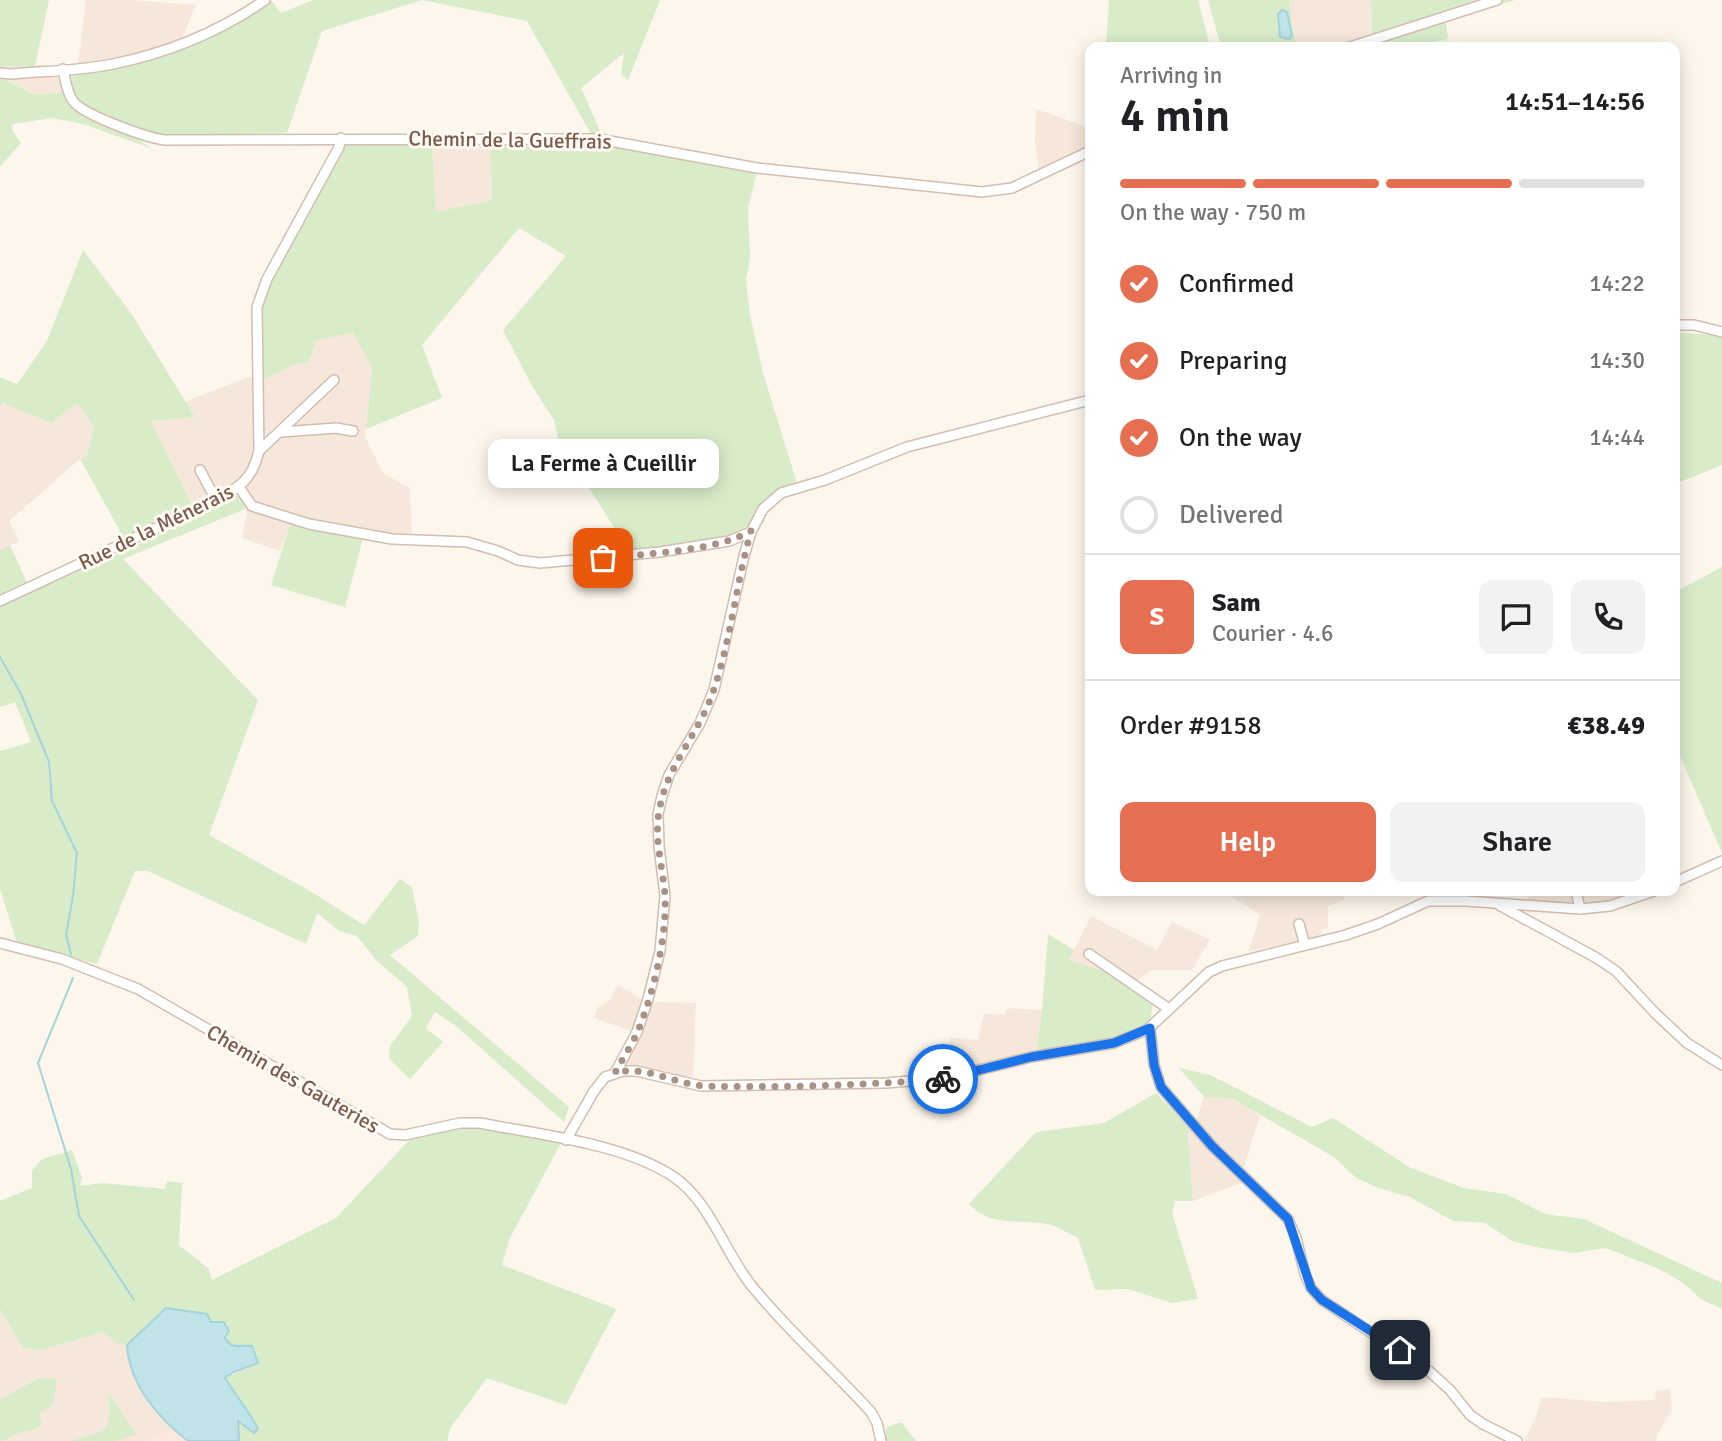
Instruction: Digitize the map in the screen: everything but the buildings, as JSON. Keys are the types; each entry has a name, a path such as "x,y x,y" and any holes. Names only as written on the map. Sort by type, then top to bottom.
{"street":[{"path":"0,73 11,75 112,65 178,46 239,18 265,0"},
{"path":"1366,42 1497,0"},
{"name":"Chemin de la Gueffrais","path":"63,69 70,96 79,107 153,139 164,140 599,139 757,168 959,191 1012,188 1085,153"},
{"name":"Rue de la Ménerais","path":"0,601 216,500 239,487 255,467 259,452 257,307 267,279 339,147 341,138"},
{"path":"1680,325 1722,332"},
{"path":"259,452 334,380"},
{"path":"615,1073 637,1032 660,951 665,896 658,814 662,796 669,775 700,723 714,690 751,531 763,509 782,493 825,480 906,447 1085,401"},
{"path":"281,432 336,428 353,431"},
{"path":"259,431 271,439"},
{"path":"200,470 216,500"},
{"path":"239,487 252,506 309,524 392,539 467,542 525,562 540,563 660,552 729,541 751,531"},
{"path":"1680,880 1722,861"},
{"path":"1577,896 1580,909"},
{"path":"566,1140 594,1091 605,1077 615,1073 636,1071 701,1086 886,1083 946,1078 1031,1057 1114,1043 1150,1028 1209,972 1222,965 1378,924 1428,901 1580,909 1610,906 1639,896"},
{"path":"1495,903 1616,971 1687,1043 1722,1065"},
{"path":"1299,924 1305,945"},
{"name":"Chemin des Gauteries","path":"0,943 62,959 138,989 390,1134 405,1135 460,1123 480,1123 642,1159 676,1178 686,1187 750,1284 871,1412 881,1441"},
{"path":"1089,954 1169,1009"},
{"path":"1150,1028 1154,1065 1161,1087 1212,1146 1288,1219 1311,1288 1322,1300 1429,1371 1450,1390 1470,1415 1517,1441"}],"shaded area":[{"path":"86,0 196,5 180,43 70,79 62,92 36,95 2,78 0,66 78,65"},
{"path":"1289,0 1437,0 1376,42 1295,42"},
{"path":"1036,109 1085,126 1085,158 1040,180 1035,142"},
{"path":"432,144 490,144 492,200 435,213"},
{"path":"353,333 372,368 365,437 384,474 410,488 412,532 404,543 290,525 280,551 242,538 247,513 239,495 195,512 151,421 194,417 186,403 194,398 249,377 261,381 296,364 309,362 316,340"},
{"path":"77,402 94,426 86,457 80,459 9,521 19,541 0,551 0,406 2,403 51,422"},
{"path":"1231,896 1345,896 1344,900 1328,906 1328,928 1321,930 1322,935 1319,938 1249,951 1260,915"},
{"path":"1528,896 1625,896 1586,905 1529,901"},
{"path":"1091,916 1157,950 1172,922 1210,940 1192,970 1152,970 1130,986 1069,960"},
{"path":"618,985 642,999 642,1007 632,1031 594,1018 597,1008 609,1001"},
{"path":"696,1003 693,1080 625,1066 652,1004"},
{"path":"1007,1008 1042,1010 1036,1053 946,1071 950,1037 978,1040 984,1014 1005,1015"},
{"path":"1204,1097 1231,1097 1260,1116 1243,1169 1254,1178 1193,1201 1188,1133 1195,1125"},
{"path":"0,1309 22,1347 38,1351 103,1332 118,1344 127,1345 128,1360 157,1412 174,1429 148,1441 0,1441"},
{"path":"1670,1389 1672,1409 1656,1441 1524,1441 1536,1417 1541,1397 1606,1402 1655,1400 1656,1391"},
{"path":"174,1429 188,1441 148,1441"}],"green space":[{"path":"0,0 49,0 35,66 0,66"},
{"path":"271,0 281,13 313,0 422,0 322,31 287,133 156,135 137,128 132,136 153,149 83,124 53,118 13,124 12,130 21,143 0,167 0,77 36,95 62,92 71,78 79,73 112,67 194,40 234,22"},
{"path":"422,0 660,0 628,80 621,74 624,53 581,88 602,135 591,134 527,21"},
{"path":"1109,0 1198,0 1209,42 1106,42"},
{"path":"1208,0 1289,0 1295,42 1220,42"},
{"path":"1371,0 1515,0 1446,22 1448,39 1434,42 1373,42"},
{"path":"611,143 757,172 748,208 750,258 746,280 750,315 763,373 797,483 766,499 750,524 735,534 630,553 558,438 554,420 532,386 503,330 566,256 519,228 422,345 442,398 366,429 372,368 353,333 316,340 309,362 296,364 261,381 261,311 267,290 344,147 350,144 432,144 436,212 492,200 490,144"},
{"path":"83,250 131,313 195,417 151,421 195,512 239,495 245,509 123,559 258,700 209,835 310,891 364,925 400,879 412,887 419,923 418,936 390,955 569,1107 564,1122 456,1026 435,1012 426,1028 443,1042 410,1079 389,1058 390,1046 412,1016 407,987 376,960 357,936 339,931 317,913 306,944 148,871 135,871 97,964 17,943 0,889 0,751 31,742 15,702 0,707 0,606 122,552 119,529 80,459 86,457 94,426 77,403 51,423 3,403 0,406 0,377 17,384 47,341"},
{"path":"1680,332 1722,336 1722,465 1680,482"},
{"path":"290,525 363,538 345,607 271,585"},
{"path":"10,545 27,583 0,595 0,551"},
{"path":"1722,567 1722,853 1680,756 1680,589"},
{"path":"1048,934 1074,950 1069,960 1102,971 1153,1002 1150,1022 1116,1038 1036,1053"},
{"path":"1179,1068 1210,1075 1312,1127 1333,1118 1411,1168 1464,1188 1506,1194 1545,1214 1584,1219 1722,1283 1722,1309 1701,1299 1682,1282 1659,1269 1606,1248 1573,1253 1512,1241 1485,1223 1453,1221 1410,1197 1378,1188 1356,1178 1334,1157 1231,1098 1204,1097"},
{"path":"1156,1093 1191,1130 1188,1133 1193,1201 1175,1201 1172,1213 1198,1299 1172,1303 1128,1289 1095,1290 1078,1238 1047,1224 1005,1221 985,1216 969,1204 1036,1132 1104,1123"},
{"path":"478,1126 562,1141 509,1240 502,1265 616,1309 566,1405 487,1378 451,1427 447,1441 239,1441 238,1420 249,1412 225,1378 258,1363 246,1345 235,1347 228,1343 225,1337 141,1334 127,1345 118,1344 103,1332 38,1351 22,1347 0,1309 0,1201 32,1188 32,1170 42,1159 72,1150 82,1177 80,1186 102,1183 165,1189 167,1181 182,1183 179,1245 209,1269 212,1280 336,1218 411,1138"},
{"path":"37,1379 57,1380 53,1404 38,1415 42,1424 34,1431 24,1431 0,1441 0,1400"},
{"path":"111,1396 136,1435 115,1441 71,1441 96,1433 106,1426 109,1419 108,1397"},
{"path":"901,1422 916,1441 885,1441 886,1428"}],"water":[{"path":"1282,10 1287,12 1292,36 1289,39 1280,37 1278,14"},
{"path":"166,1308 207,1314 211,1322 224,1322 229,1331 225,1337 230,1344 252,1346 258,1363 225,1378 258,1429 254,1433 238,1421 239,1441 188,1441 166,1422 147,1399 133,1373 127,1345"}],"waterway":[{"path":"0,657 21,694 49,762 52,801 77,853 66,935 71,954"},
{"path":"73,978 38,1063 71,1169 79,1216 134,1300"}],"way so far":[{"path":"603,558 729,541 751,531 714,690 700,723 669,775 662,796 658,814 665,915 660,951 637,1032 615,1073 636,1071 701,1086 886,1083 943,1079"}],"place":[{"name":"La Ferme à Cueillir","path":"603,558"}],"route":[{"path":"943,1079 1031,1057 1114,1043 1150,1028 1154,1065 1161,1087 1212,1146 1288,1219 1311,1288 1322,1300 1400,1350"}]}
